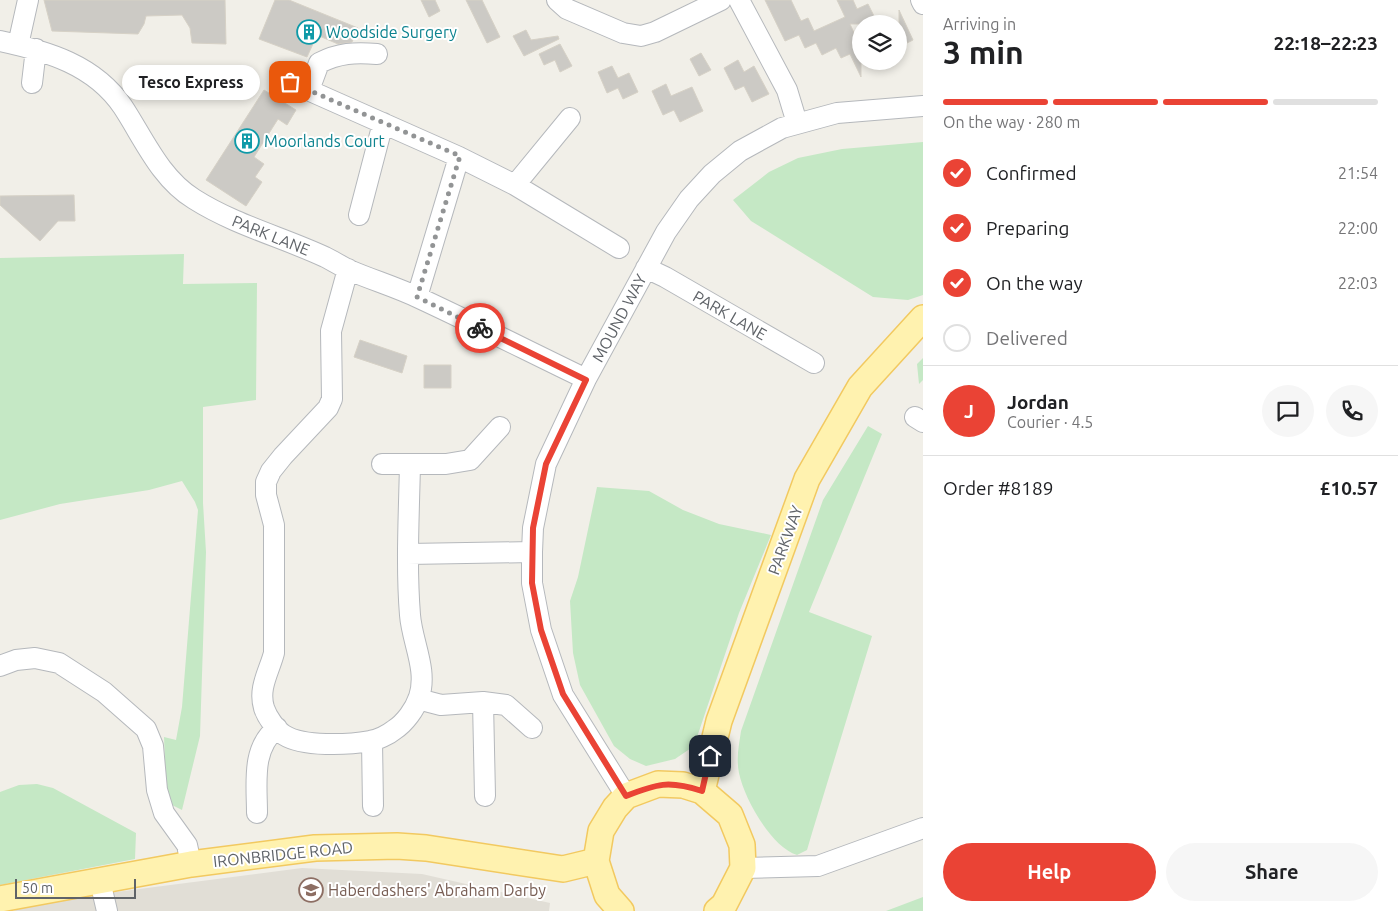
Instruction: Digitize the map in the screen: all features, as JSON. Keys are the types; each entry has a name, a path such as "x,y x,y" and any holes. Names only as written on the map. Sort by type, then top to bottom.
{"main road":[{"name":"PARKWAY","path":"702,791 719,721 806,479 860,387 923,318"},
{"path":"622,911 607,895 596,861 601,831 615,808 626,796 658,784 683,785 702,791 730,815 742,845 743,868 724,905 717,911"},
{"name":"IRONBRIDGE ROAD","path":"0,899 191,864 315,848 397,846 436,849 563,869 596,861"}],"street":[{"path":"28,0 18,45 32,83"},
{"path":"557,0 567,9 623,33 641,36 655,32 721,0"},
{"path":"739,0 787,90 797,123"},
{"path":"921,0 923,4"},
{"name":"PARK LANE","path":"18,45 67,61 91,75 110,90 137,119 138,133 171,180 192,198 220,214 326,257 348,269 417,297 586,380"},
{"path":"309,90 319,63 332,56 353,52 376,54"},
{"path":"290,82 460,156 516,185 619,248"},
{"name":"MOUND WAY","path":"626,796 563,694 541,630 532,583 532,552 533,528 546,464 586,380 666,232 689,199 712,174 751,145 782,128 797,123 838,113 923,106"},
{"path":"516,185 570,118"},
{"path":"359,214 383,123"},
{"path":"417,297 460,156"},
{"name":"PARK LANE","path":"646,268 665,276 814,363"},
{"path":"348,269 331,331 332,399 328,408 271,471 266,482 266,495 274,525 274,653 264,679 262,693 264,708 271,722 284,735 303,741 347,743 372,741 394,730 408,716 418,699 420,691 420,666 410,617 408,554 410,464"},
{"path":"382,464 446,464 470,460 500,427"},
{"path":"408,554 532,552"},
{"path":"0,666 16,660 35,658 59,663 104,692 146,729 153,746 157,790 164,813 187,845 191,864"},
{"path":"418,699 441,704 483,702 506,704 532,728"},
{"path":"483,702 485,796"},
{"path":"257,813 256,763 269,734 277,728"},
{"path":"372,741 373,806"},
{"path":"743,868 818,866 923,828"},
{"path":"100,881 106,911"}],"shaded area":[{"name":"Haberdashers' Abraham Darby","path":"302,868 422,874 550,903 549,911 13,911 46,901"}],"green space":[{"path":"923,142 923,295 908,300 873,297 751,221 733,200 769,172 798,158 842,149"},
{"path":"184,254 183,284 257,283 256,400 203,407 203,503 206,552 200,736 182,810 172,805 166,787 164,737 176,740 182,707 198,510 182,481 149,490 60,504 0,520 0,258"},
{"path":"923,358 923,380 919,384 917,364"},
{"path":"868,426 882,434 809,612 872,636 807,850 797,855 787,850 769,832 760,820 747,795 738,767 741,731 823,500"},
{"path":"597,487 649,491 683,510 719,524 771,535 739,613 694,746 675,759 646,766 630,759 614,746 580,685 573,653 570,601 578,577"},
{"path":"37,784 53,788 136,833 135,859 0,885 0,792 19,785"},
{"path":"923,897 923,911 886,911"}],"building":[{"path":"44,0 225,0 226,44 192,43 190,28 182,15 146,16 138,34 52,31"},
{"name":"Woodside Surgery","path":"275,0 289,0 358,28 352,42 338,44 317,35 307,57 259,39"},
{"path":"421,0 435,0 440,11 429,17"},
{"path":"466,0 482,0 500,37 487,43"},
{"path":"765,0 791,0 801,21 808,18 814,31 845,17 837,0 853,0 857,9 868,4 874,15 852,15 852,24 850,24 852,28 852,58 850,54 841,58 836,48 822,55 816,43 805,48 799,35 785,41"},
{"path":"907,27 913,40 907,43"},
{"path":"526,30 531,40 558,36 559,39 524,56 513,36"},
{"path":"560,44 572,66 560,72 555,60 544,65 539,54"},
{"path":"701,53 711,70 699,76 690,59"},
{"path":"738,60 744,72 754,66 769,94 752,102 744,86 735,90 724,68"},
{"path":"612,66 618,78 629,73 638,92 623,99 618,88 607,93 598,72"},
{"path":"666,84 671,96 692,87 703,111 680,122 674,110 663,115 652,91"},
{"name":"Moorlands Court","path":"264,90 296,110 287,125 278,119 254,157 264,164 255,177 262,182 246,206 206,180"},
{"path":"74,195 75,221 58,221 40,241 0,205 0,196"},
{"path":"360,340 407,356 402,373 354,357"},
{"path":"424,365 451,365 451,388 424,388"}],"way so far":[{"path":"290,82 460,156 417,297 480,328"}],"place":[{"name":"Woodside Surgery","path":"309,32"},
{"name":"Tesco Express","path":"290,82"},
{"name":"Moorlands Court","path":"247,141"},
{"name":"Haberdashers' Abraham Darby","path":"311,890"}],"route":[{"path":"480,328 586,380 546,464 533,528 532,583 541,630 563,694 626,796 658,784 683,785 702,791 710,756"}]}
